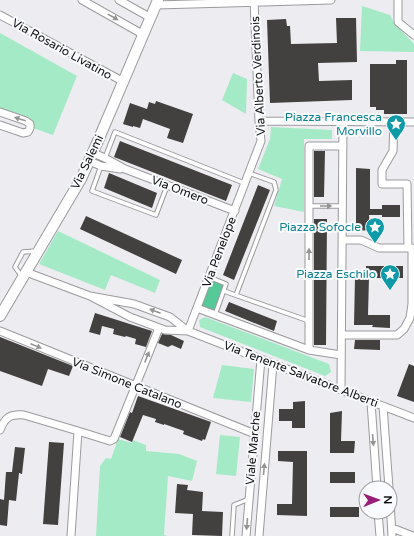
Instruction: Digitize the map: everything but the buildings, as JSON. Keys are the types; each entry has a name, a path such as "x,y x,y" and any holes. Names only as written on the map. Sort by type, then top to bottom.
{"street":[{"path":"82,0 144,35"},
{"path":"119,0 151,18"},
{"path":"158,2 331,0"},
{"path":"398,0 398,22 414,35"},
{"name":"Via Alberto Verdinois","path":"249,173 261,141 254,1"},
{"name":"Via Salemi","path":"0,316 81,179 158,2"},
{"name":"Via Rosario Livatino","path":"0,15 124,82"},
{"path":"0,112 26,121 30,124 30,128 28,132 24,133 0,125"},
{"path":"259,121 414,122"},
{"path":"341,390 343,121"},
{"path":"342,335 397,335 404,329 410,318 412,304 411,248 407,184 382,184 382,170 393,151 394,122"},
{"path":"309,350 309,146 343,146"},
{"path":"91,157 105,158 125,169"},
{"path":"91,157 101,166 125,169"},
{"name":"Via Omero","path":"125,169 234,211"},
{"name":"Via Penelope","path":"188,331 249,173"},
{"path":"342,240 361,240 379,248 411,248"},
{"name":"Via Tenente Salvatore Alberti","path":"24,275 90,296 134,304 170,317 188,331 414,418"},
{"name":"Via Tenente Salvatore Alberti","path":"90,296 130,317 164,330 188,331"},
{"name":"Via Tenente Salvatore Alberti","path":"197,308 309,350 341,355"},
{"path":"0,430 4,421 9,416 16,414 24,415 110,441 114,440 159,328"},
{"name":"Via Simone Catalano","path":"0,332 255,434"},
{"name":"Viale Marche","path":"246,536 261,359"},
{"name":"Viale Marche","path":"259,536 273,364"},
{"path":"371,402 376,480"},
{"path":"383,406 388,480"},
{"path":"71,536 78,431"},
{"path":"249,499 262,500"},
{"path":"379,520 380,536"},
{"path":"391,520 392,536"},
{"path":"392,528 413,536"}],"lane":[{"path":"105,158 115,132 246,183"},
{"path":"101,166 92,191 156,215 167,186"},
{"path":"236,295 276,190 274,182 249,173"},
{"path":"309,206 343,206"},
{"path":"209,277 226,284 215,315"},
{"path":"224,291 309,321"},
{"path":"232,536 234,505 249,499"}],"green space":[{"path":"362,6 390,15 394,23 414,44 414,52 360,51"},
{"path":"0,33 77,76 53,135 33,128 30,118 0,108"},
{"path":"233,73 247,79 246,114 222,100"},
{"path":"271,127 332,130 332,139 304,139 304,212 274,206 282,179 258,169 270,139"},
{"path":"58,231 160,280 155,293 111,275 105,290 39,264"},
{"path":"211,280 224,285 214,311 201,306"},
{"path":"205,317 329,364 331,372 325,376 200,327 199,320"},
{"path":"222,365 254,369 251,402 213,398"},
{"path":"220,435 240,437 236,476 216,474"},
{"path":"118,439 132,443 133,440 146,445 146,451 179,454 197,461 192,481 168,476 164,535 168,536 96,536 100,466 106,458 111,459"}],"place":[{"name":"Piazza Francesca Morvillo","path":"396,141"},
{"name":"Piazza Sofocle","path":"375,244"},
{"name":"Piazza Eschilo","path":"390,291"}]}
